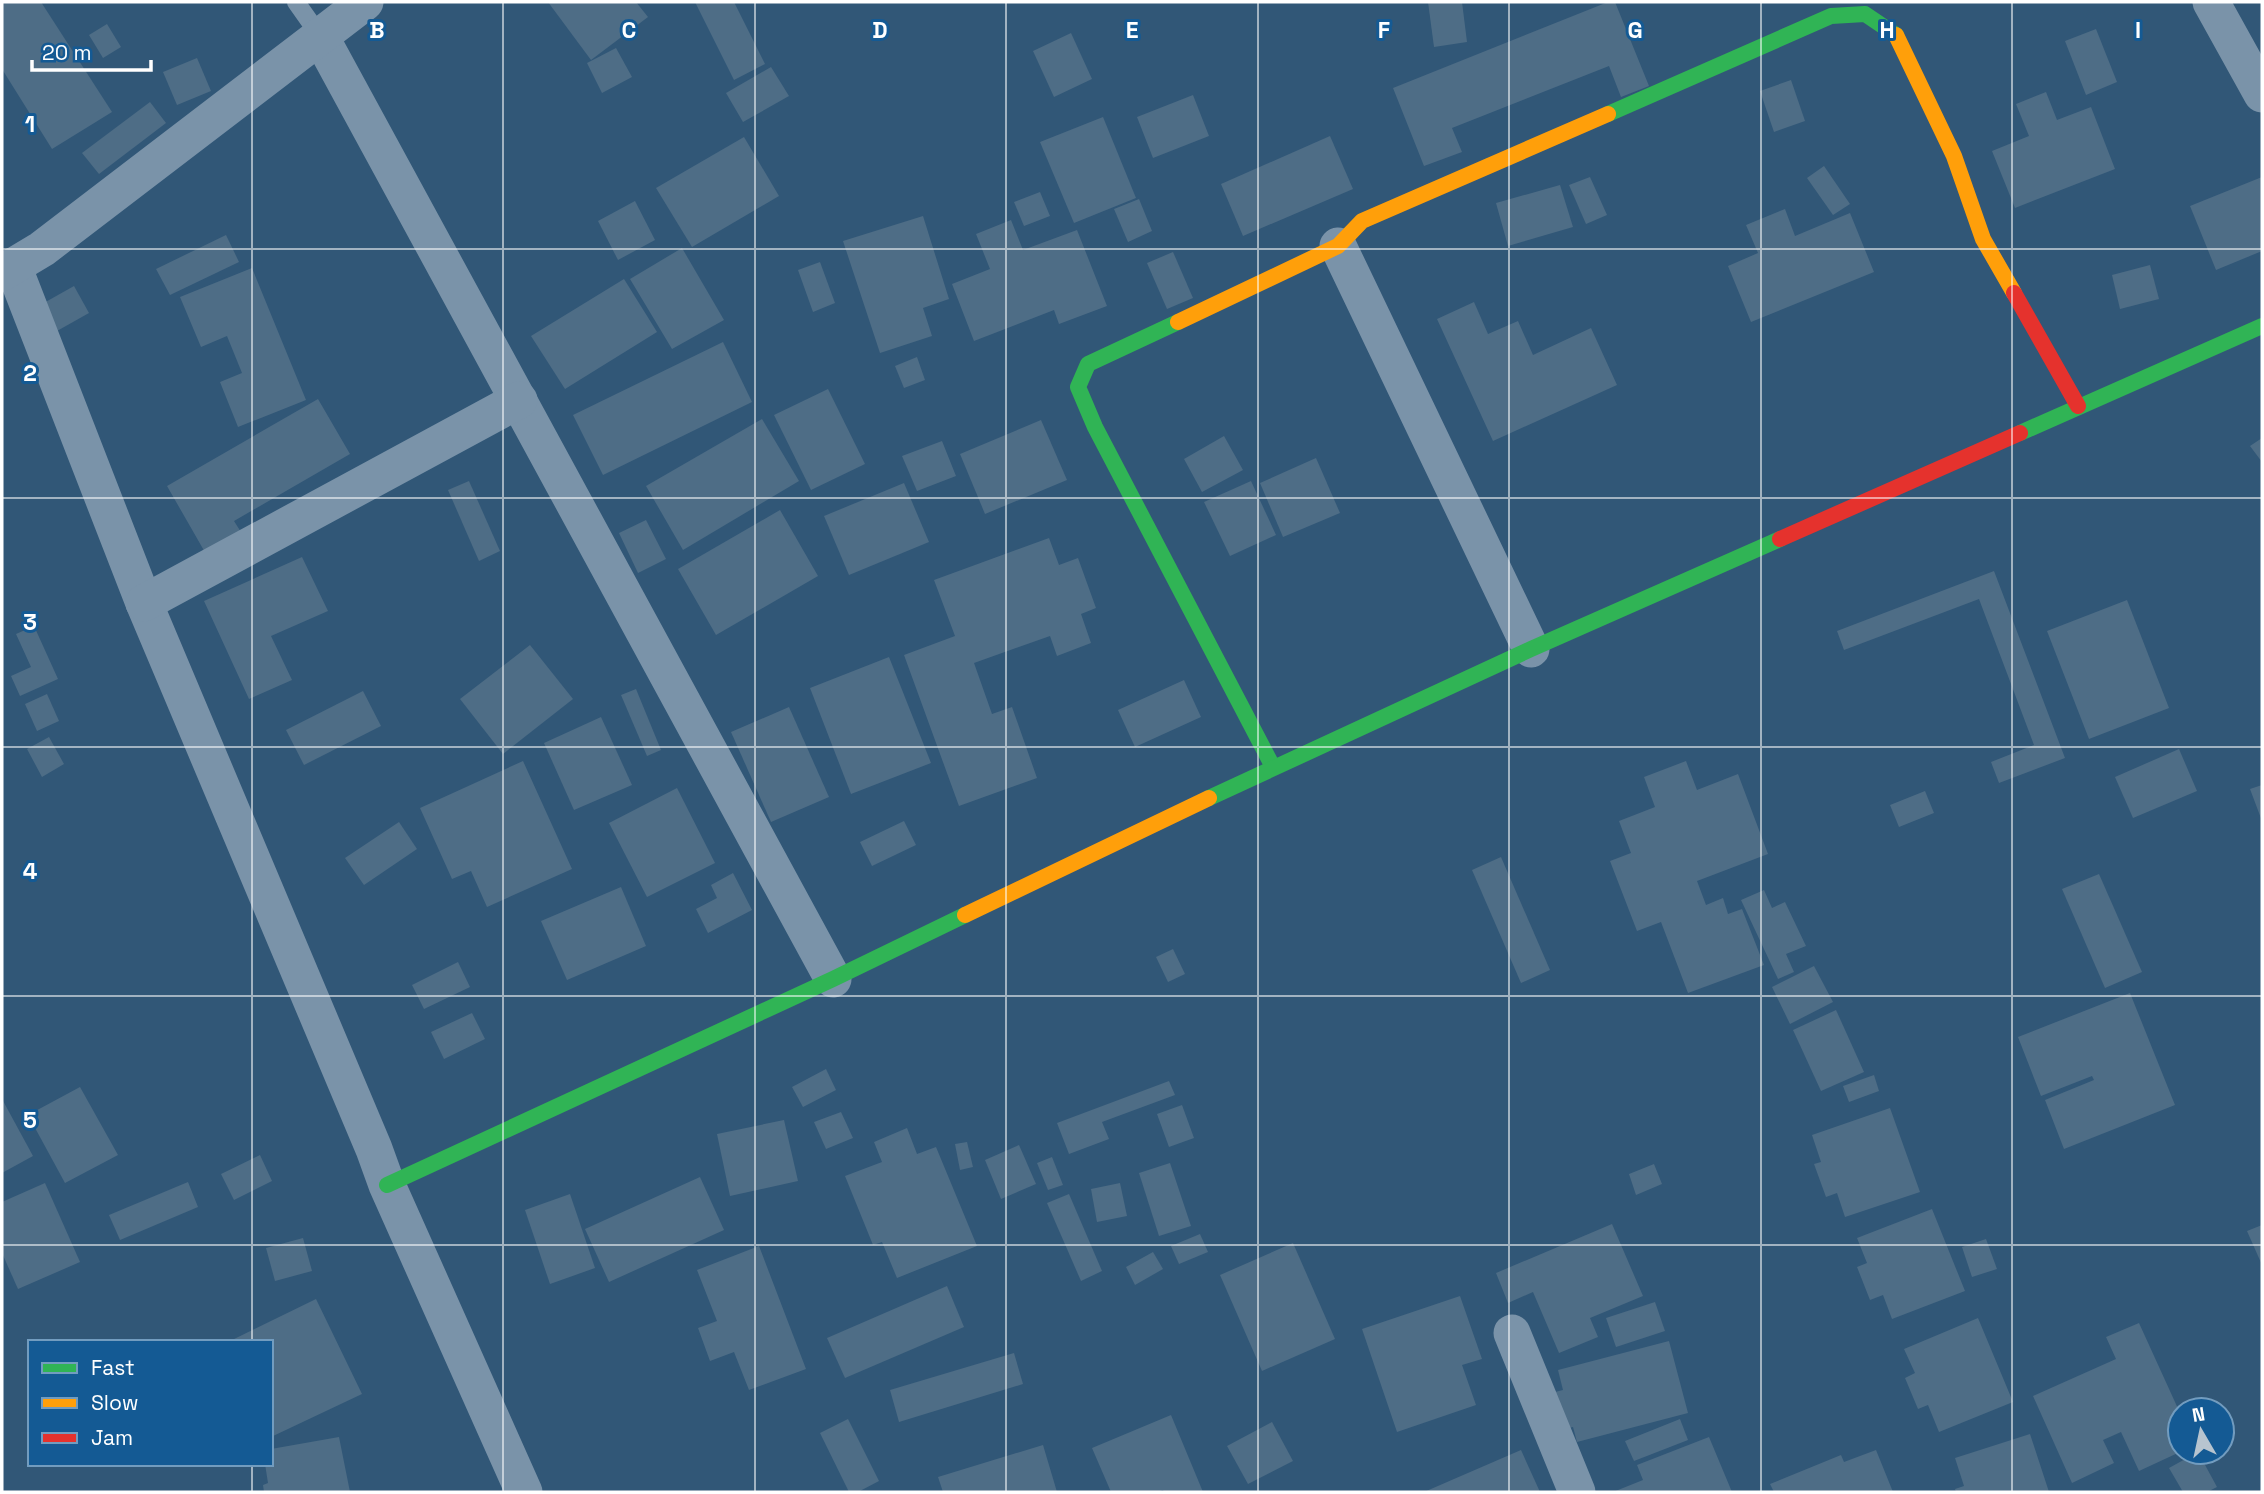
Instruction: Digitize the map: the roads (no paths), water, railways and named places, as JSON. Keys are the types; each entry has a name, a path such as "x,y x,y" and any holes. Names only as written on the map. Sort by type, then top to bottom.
{"street":[{"path":"365,2 41,249 7,269 387,1185 524,1492"},
{"path":"2211,2 2262,94"},
{"path":"1273,767 1096,427 1078,387 1087,364 1338,246 1362,221 1831,16 1866,14 1894,32 1954,156 1983,239 2078,406"},
{"path":"320,36 833,979"},
{"path":"1338,246 1531,649"},
{"path":"387,1185 833,979 1273,767 1531,649 2262,326"},
{"path":"144,603 519,400"},
{"path":"1512,1333 1577,1492"}],"lane":[{"path":"296,2 320,36"}]}
